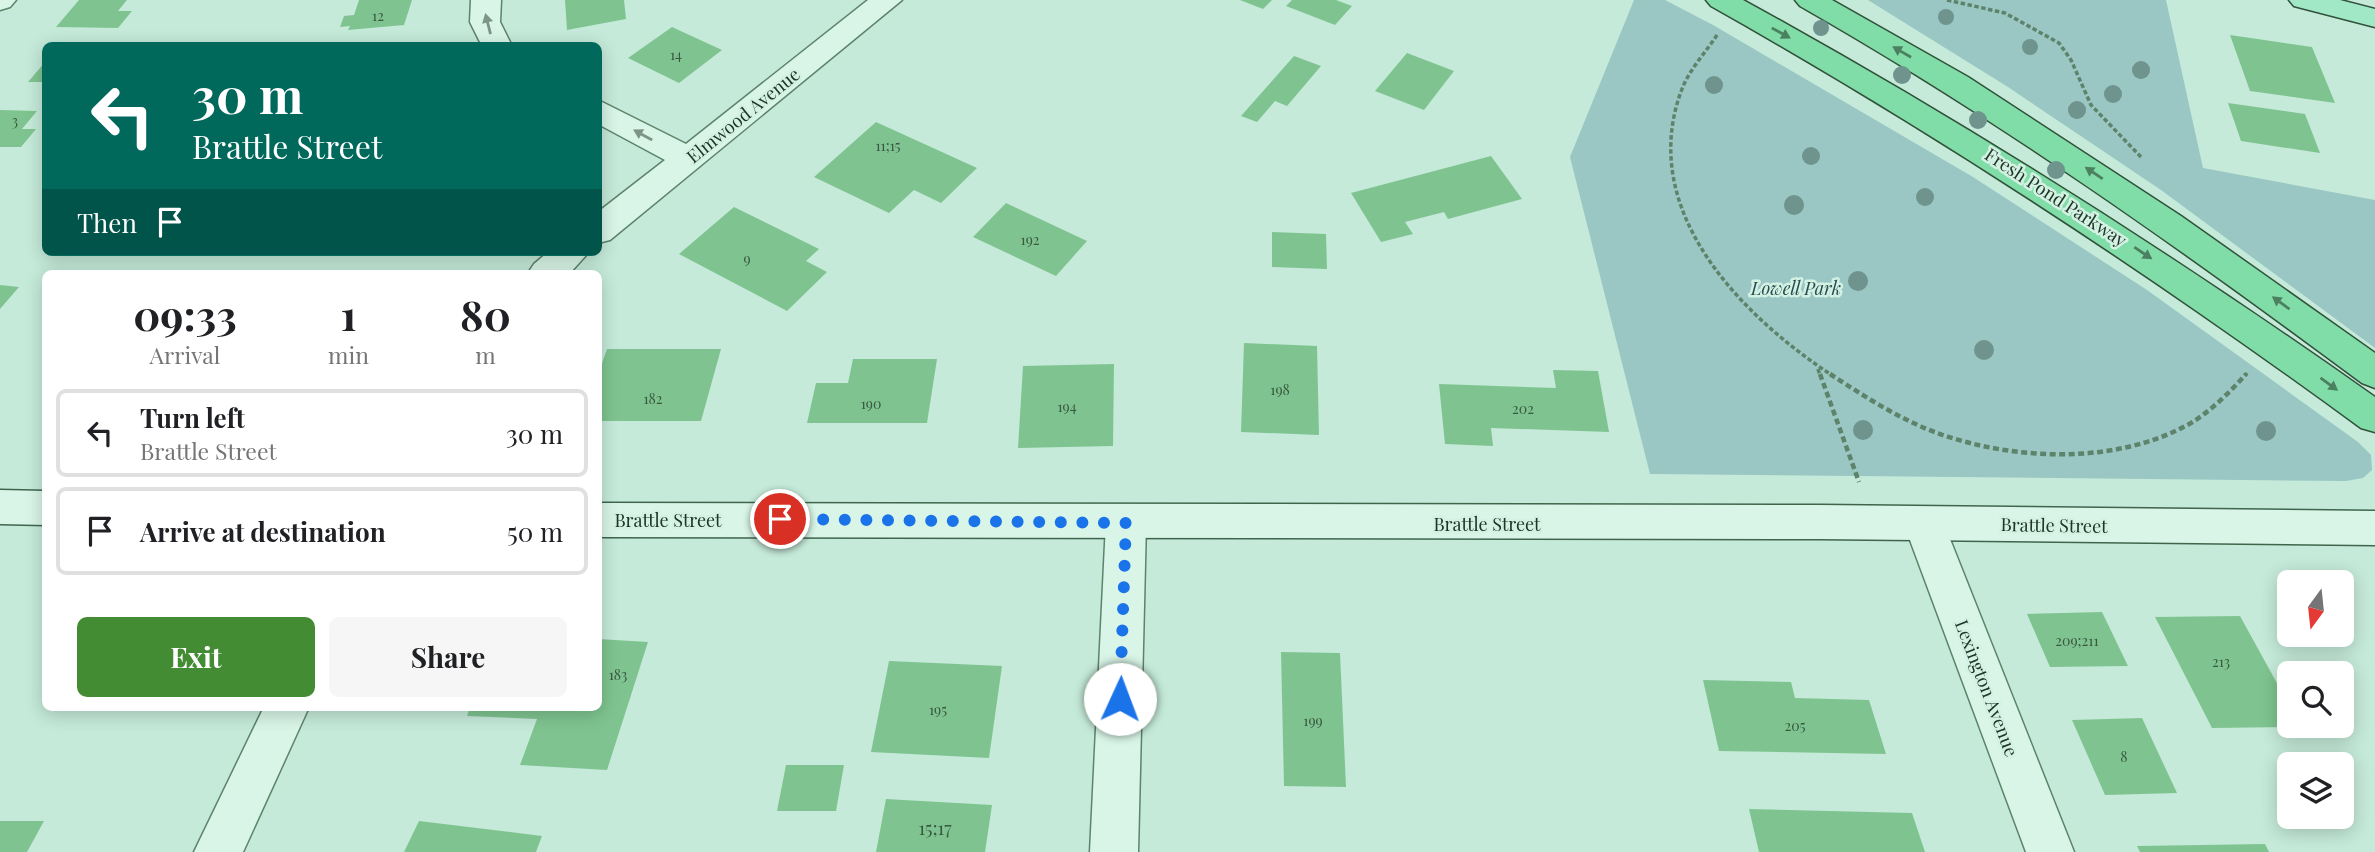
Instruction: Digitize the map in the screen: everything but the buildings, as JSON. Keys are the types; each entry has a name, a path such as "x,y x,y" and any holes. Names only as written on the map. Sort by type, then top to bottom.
{"highway":[{"path":"1810,0 2030,130 2179,230 2375,373"},
{"name":"Fresh Pond Parkway","path":"1723,14 1875,85 1995,157 2188,283 2375,417"}],"main road":[{"path":"486,0 485,22 495,42"},
{"name":"Elmwood Avenue","path":"602,228 887,0"},
{"path":"2304,0 2375,18"},
{"path":"602,112 688,159"},
{"path":"549,270 567,256"},
{"path":"0,507 42,508"},
{"name":"Brattle Street","path":"602,520 2375,527"},
{"path":"1114,852 1126,523"},
{"name":"Lexington Avenue","path":"1924,524 2050,852"},
{"path":"218,852 285,711"}],"path":[{"path":"1947,0 2005,13 2059,43 2071,60 2091,105 2149,166"},
{"path":"1723,14 1687,74 1675,110 1670,145 1671,176 1696,244 1721,281 1750,313 1818,369 1892,412 1948,436 1997,449 2044,453 2091,452 2134,444 2182,427 2220,404 2255,365"},
{"path":"1818,369 1860,483"}],"green space":[{"name":"Lowell Park","path":"1634,0 1665,0 1713,25 1973,177 2147,290 2358,442 2371,455 2372,470 2363,478 2346,481 1650,474 1570,157"},
{"path":"1868,0 2166,0 2203,168 2375,200 2375,348 2161,190 2008,87"}],"route":[{"path":"780,519 1126,523 1120,699"}]}
